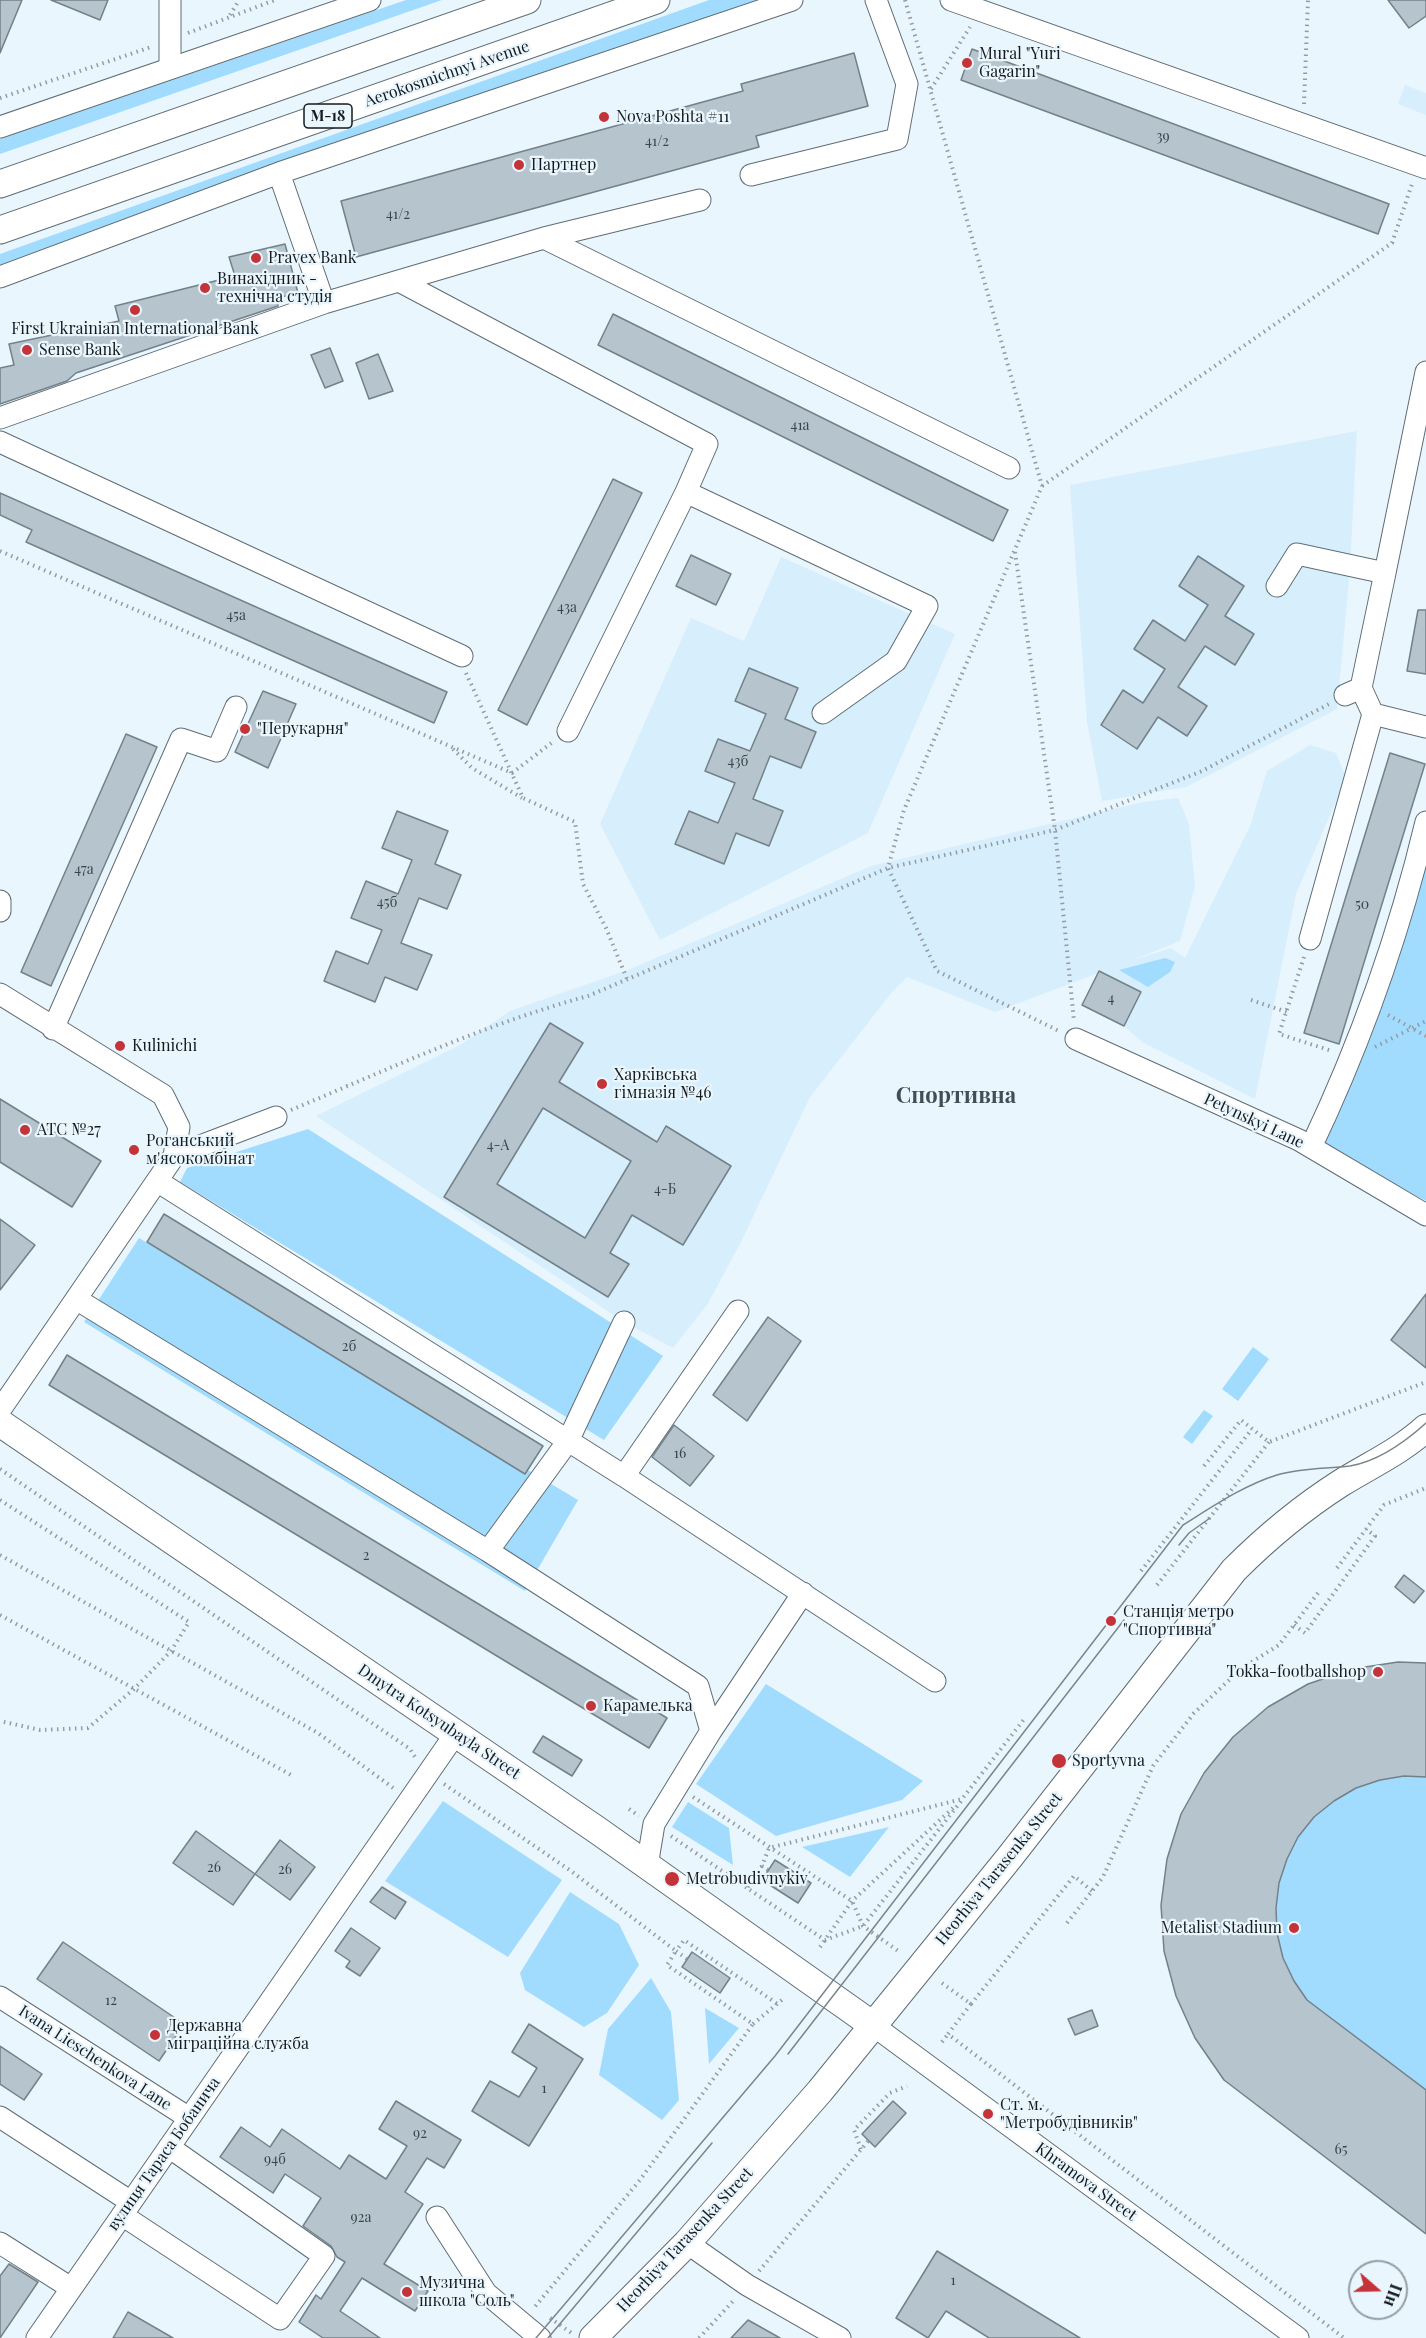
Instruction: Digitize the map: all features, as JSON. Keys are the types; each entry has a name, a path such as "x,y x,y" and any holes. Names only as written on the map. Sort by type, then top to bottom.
{"main road":[{"name":"М-18","path":"0,184 527,0"},
{"name":"Aerokosmichnyi Avenue","path":"0,230 656,0"},
{"name":"Dmytra Kotsyubayla Street","path":"0,1423 456,1733 874,2026"},
{"name":"Heorhiya Tarasenka Street","path":"583,2336 687,2243 874,2026 1234,1570 1276,1530 1306,1507 1403,1448 1426,1428"}],"street":[{"path":"170,0 170,68"},
{"path":"0,128 370,0"},
{"path":"0,277 279,173 792,0"},
{"path":"751,175 897,139 907,84 876,0"},
{"path":"951,0 1423,166"},
{"path":"279,173 324,303"},
{"path":"0,418 324,303 544,238 700,200"},
{"path":"544,238 1009,468"},
{"path":"399,281 707,444 686,492 568,731"},
{"path":"1426,372 1384,573 1353,692 1373,714 1426,727"},
{"path":"0,442 463,662"},
{"path":"686,492 927,606 896,661 823,713"},
{"path":"1277,586 1297,554 1384,573"},
{"path":"53,1029 181,739 217,751 236,707"},
{"path":"1310,939 1373,714"},
{"path":"1311,1147 1352,1058 1393,946 1426,822"},
{"path":"0,901 0,911"},
{"path":"0,994 53,1029 163,1095 179,1127 174,1156 0,1410"},
{"name":"Petynskyi Lane","path":"1076,1039 1311,1147 1426,1215"},
{"path":"174,1156 276,1117"},
{"path":"157,1181 624,1476 935,1681"},
{"path":"76,1299 488,1551 698,1686 711,1731"},
{"path":"624,1476 738,1311"},
{"path":"488,1551 568,1441 624,1322"},
{"path":"647,1866 654,1824 711,1731 803,1593"},
{"name":"вулиця Тараса Бобанича","path":"37,2338 456,1733"},
{"path":"618,1845 654,1824"},
{"name":"Ivana Lieschenkova Lane","path":"0,1997 189,2118"},
{"name":"Khramova Street","path":"874,2026 1298,2338"},
{"path":"0,2117 280,2319 324,2256 169,2146"},
{"path":"437,2217 486,2293 528,2315 540,2338"},
{"path":"0,2243 71,2288"},
{"path":"687,2243 747,2285 840,2338"}],"path":[{"path":"230,16 238,0"},
{"path":"0,98 170,40 275,0"},
{"path":"1304,124 1308,0"},
{"path":"931,89 981,9"},
{"path":"1042,486 1392,243 1423,166"},
{"path":"0,551 512,773"},
{"path":"1015,552 1055,830 1076,1039"},
{"path":"463,662 523,798"},
{"path":"276,1117 453,1041 544,1008 588,996 888,868 1055,830 1202,771 1353,692"},
{"path":"512,773 568,731"},
{"path":"450,747 472,768 523,798 575,822 583,884 606,928 627,979"},
{"path":"888,868 937,972 1076,1039"},
{"path":"1310,939 1279,1034 1352,1058 1426,1021"},
{"path":"1251,999 1287,1012"},
{"path":"1371,1004 1411,1030 1426,1036"},
{"path":"1157,1585 1269,1442 1426,1382"},
{"path":"1204,1466 1241,1420 1269,1442"},
{"path":"1141,1571 1252,1429"},
{"path":"0,1469 410,1749 428,1775 460,1794 571,1871 687,1959"},
{"path":"1336,1568 1384,1505 1426,1488"},
{"path":"0,1500 189,1622 171,1651 134,1689 88,1728 40,1730 0,1721"},
{"path":"1294,1625 1305,1633 1376,1536 1366,1529"},
{"path":"0,1555 318,1732 410,1801"},
{"path":"1067,1923 1103,1877 1153,1766 1187,1721 1242,1668 1279,1645 1318,1593"},
{"path":"0,1615 292,1776"},
{"path":"825,1940 863,1926 1025,1718"},
{"path":"677,1786 852,1901 863,1926 901,1953"},
{"path":"769,1848 962,1799"},
{"path":"820,1947 852,1901 962,1799"},
{"path":"629,1809 825,1940"},
{"path":"747,1888 762,1866 769,1848"},
{"path":"762,1866 768,1870"},
{"path":"942,2042 1074,1876 1092,1891"},
{"path":"753,2024 667,1965 684,1940 778,2006"},
{"path":"942,1983 971,2004"},
{"path":"583,2336 528,2315 640,2180 753,2024 783,2000"},
{"path":"948,2034 1344,2338"},
{"path":"861,2149 854,2130 890,2093 908,2086"},
{"path":"699,2338 747,2285 869,2140"}],"shaded area":[{"path":"406,0 442,0 0,154 0,139"},
{"path":"709,0 766,0 0,266 0,254"},
{"path":"1405,85 1426,93 1426,115 1398,104"},
{"path":"1357,431 1350,569 1337,709 1186,787 1102,801 1087,722 1070,485"},
{"path":"781,557 955,634 868,833 660,940 600,824 691,618 744,641"},
{"name":"Харківська гімназія №46","path":"1310,745 1336,753 1346,778 1296,894 1255,1099 1142,1042 1124,1026 1140,992 1101,972 995,1012 907,977 892,992 810,1097 740,1244 707,1305 673,1348 624,1322 316,1116 460,1045 510,1011 628,970 871,866 1143,802 1178,798 1189,824 1195,886 1180,941 1133,960 1171,948 1185,958 1250,826 1267,771"},
{"path":"1426,836 1426,1201 1318,1144"},
{"path":"1165,958 1175,962 1170,972 1148,987 1119,970"},
{"path":"308,1129 663,1356 604,1440 180,1182 187,1168"},
{"path":"139,1238 578,1500 525,1591 84,1322"},
{"path":"1253,1347 1269,1359 1238,1401 1222,1389"},
{"path":"1204,1410 1213,1416 1192,1444 1183,1437"},
{"name":"Metalist Stadium","path":"1398,1662 1426,1663 1426,2234 1224,2080 1195,2038 1176,1996 1164,1951 1181,1814 1204,1773 1227,1744 1268,1707 1308,1684 1352,1669"},
{"path":"766,1684 923,1781 902,1800 776,1836 696,1784"},
{"path":"443,1801 562,1880 508,1957 385,1881"},
{"path":"688,1802 729,1828 733,1865 672,1827"},
{"path":"889,1827 850,1877 802,1847"},
{"path":"570,1892 619,1924 639,1965 607,2013 584,2027 525,1990 520,1973"},
{"path":"651,1978 671,2012 679,2100 662,2120 599,2075 608,2029"},
{"path":"705,2008 739,2028 709,2064"}],"building":[{"path":"0,0 22,0 0,53"},
{"path":"51,0 108,0 100,20"},
{"path":"1388,0 1426,0 1426,16 1409,28"},
{"path":"972,49 1389,204 1378,234 961,80"},
{"path":"854,53 868,106 756,136 759,147 356,257 341,201 743,91 741,84"},
{"path":"285,244 298,293 277,298 278,306 76,373 67,381 0,404 0,368 14,365 9,344 119,321 115,306 235,276 229,257"},
{"path":"613,314 1008,510 993,541 598,345"},
{"path":"330,348 343,381 325,388 311,355"},
{"path":"378,354 393,391 369,399 356,363"},
{"path":"613,479 642,493 527,725 498,710"},
{"path":"0,493 447,692 434,723 26,542 32,530 0,515"},
{"path":"691,555 731,574 716,605 676,586"},
{"path":"1198,556 1244,586 1225,616 1254,634 1235,665 1205,646 1178,687 1207,706 1187,736 1158,717 1137,749 1101,725 1123,690 1143,703 1165,669 1134,649 1153,620 1185,641 1208,605 1179,586"},
{"path":"1418,610 1426,610 1426,674 1407,671"},
{"path":"749,668 798,688 785,719 816,732 801,768 770,756 753,799 783,811 769,846 736,833 724,864 675,844 689,811 718,823 735,783 705,771 718,739 750,751 766,714 735,701"},
{"path":"263,691 296,704 268,768 235,752"},
{"path":"126,734 157,747 51,986 21,972"},
{"path":"1390,753 1425,764 1339,1044 1304,1033"},
{"path":"397,811 448,831 435,864 461,875 447,909 419,898 401,943 432,955 417,990 385,977 375,1002 324,981 336,951 368,964 382,930 351,918 366,881 398,894 412,860 382,848"},
{"path":"1099,971 1141,992 1124,1026 1082,1005"},
{"path":"550,1023 583,1043 559,1082 657,1142 666,1126 731,1166 683,1245 632,1215 610,1253 629,1264 608,1297 444,1197","holes":["543,1108 631,1161 585,1238 497,1184"]},
{"name":"АТС №27","path":"0,1099 101,1161 72,1207 0,1162"},
{"path":"164,1214 543,1446 525,1474 147,1242"},
{"path":"0,1219 35,1245 0,1290"},
{"path":"1426,1294 1426,1368 1391,1340"},
{"path":"768,1317 801,1341 747,1421 713,1395"},
{"path":"67,1355 667,1718 649,1748 49,1385"},
{"path":"674,1425 714,1456 690,1486 652,1457"},
{"path":"1404,1575 1424,1591 1414,1603 1395,1587"},
{"name":"Metalist Stadium","path":"1398,1662 1426,1663 1426,1777 1404,1776 1380,1780 1356,1788 1334,1801 1314,1817 1298,1837 1279,1883 1276,1908 1277,1933 1283,1958 1294,1981 1307,2000 1426,2090 1426,2234 1224,2080 1195,2038 1176,1996 1164,1951 1161,1905 1167,1859 1181,1814 1204,1773 1233,1737 1268,1707 1308,1684 1352,1669"},
{"path":"543,1736 582,1760 572,1776 533,1752"},
{"path":"196,1831 255,1874 233,1905 173,1863"},
{"path":"280,1840 315,1867 290,1900 255,1874"},
{"path":"775,1860 811,1883 798,1903 762,1880"},
{"path":"382,1887 406,1902 395,1919 370,1902"},
{"path":"351,1928 380,1948 360,1976 346,1967 350,1961 335,1951"},
{"path":"63,1942 184,2024 159,2061 37,1979"},
{"path":"692,1952 730,1978 720,1993 682,1967"},
{"path":"1092,2010 1098,2026 1075,2035 1068,2019"},
{"path":"529,2024 583,2059 529,2146 472,2111 490,2081 519,2097 537,2068 512,2052"},
{"path":"0,2046 42,2074 24,2100 0,2084"},
{"path":"396,2101 461,2140 444,2168 427,2158 405,2192 423,2204 384,2264 428,2291 415,2311 362,2278 340,2311 380,2338 323,2338 299,2322 316,2295 321,2299 345,2262 337,2257 331,2246 303,2226 321,2198 285,2174 273,2193 220,2157 241,2127 270,2147 282,2129 340,2169 349,2155 386,2179 407,2146 379,2129"},
{"path":"893,2101 906,2113 875,2147 862,2134"},
{"path":"937,2251 1080,2338 989,2338 946,2311 928,2338 896,2318"},
{"path":"9,2264 38,2282 0,2338 0,2276"},
{"path":"128,2312 173,2338 113,2338"},
{"path":"748,2320 780,2338 731,2338"}],"tram line":[{"path":"536,2338 775,2056 1183,1525 1240,1490 1265,1479 1286,1473 1350,1466 1371,1460 1400,1444 1426,1423"},
{"path":"1179,1545 1189,1533 1210,1518"},
{"path":"788,2054 1124,1620"},
{"path":"548,2338 712,2143"}],"place":[{"name":"Mural \"Yuri Gagarin\"","path":"967,63"},
{"name":"Nova Poshta #11","path":"604,117"},
{"name":"Партнер","path":"519,165"},
{"name":"Pravex Bank","path":"256,258"},
{"name":"Винахідник - технічна студія","path":"205,288"},
{"name":"First Ukrainian International Bank","path":"135,310"},
{"name":"Sense Bank","path":"27,350"},
{"name":"\"Перукарня\"","path":"245,729"},
{"name":"Kulinichi","path":"120,1046"},
{"name":"Харківська гімназія №46","path":"602,1084"},
{"name":"АТС №27","path":"25,1130"},
{"name":"Роганський м'ясокомбінат","path":"134,1150"},
{"name":"Станція метро \"Спортивна\"","path":"1111,1621"},
{"name":"Tokka-footballshop","path":"1378,1672"},
{"name":"Карамелька","path":"591,1706"},
{"name":"Sportyvna","path":"1059,1761"},
{"name":"Metrobudіvnykіv","path":"672,1879"},
{"name":"Metalist Stadium","path":"1294,1928"},
{"name":"Державна міграційна служба","path":"155,2035"},
{"name":"Ст. м. \"Метробудівників\"","path":"988,2114"},
{"name":"Музична школа \"Соль\"","path":"407,2292"}],"district":[{"name":"Спортивна","path":"956,1096"}]}
